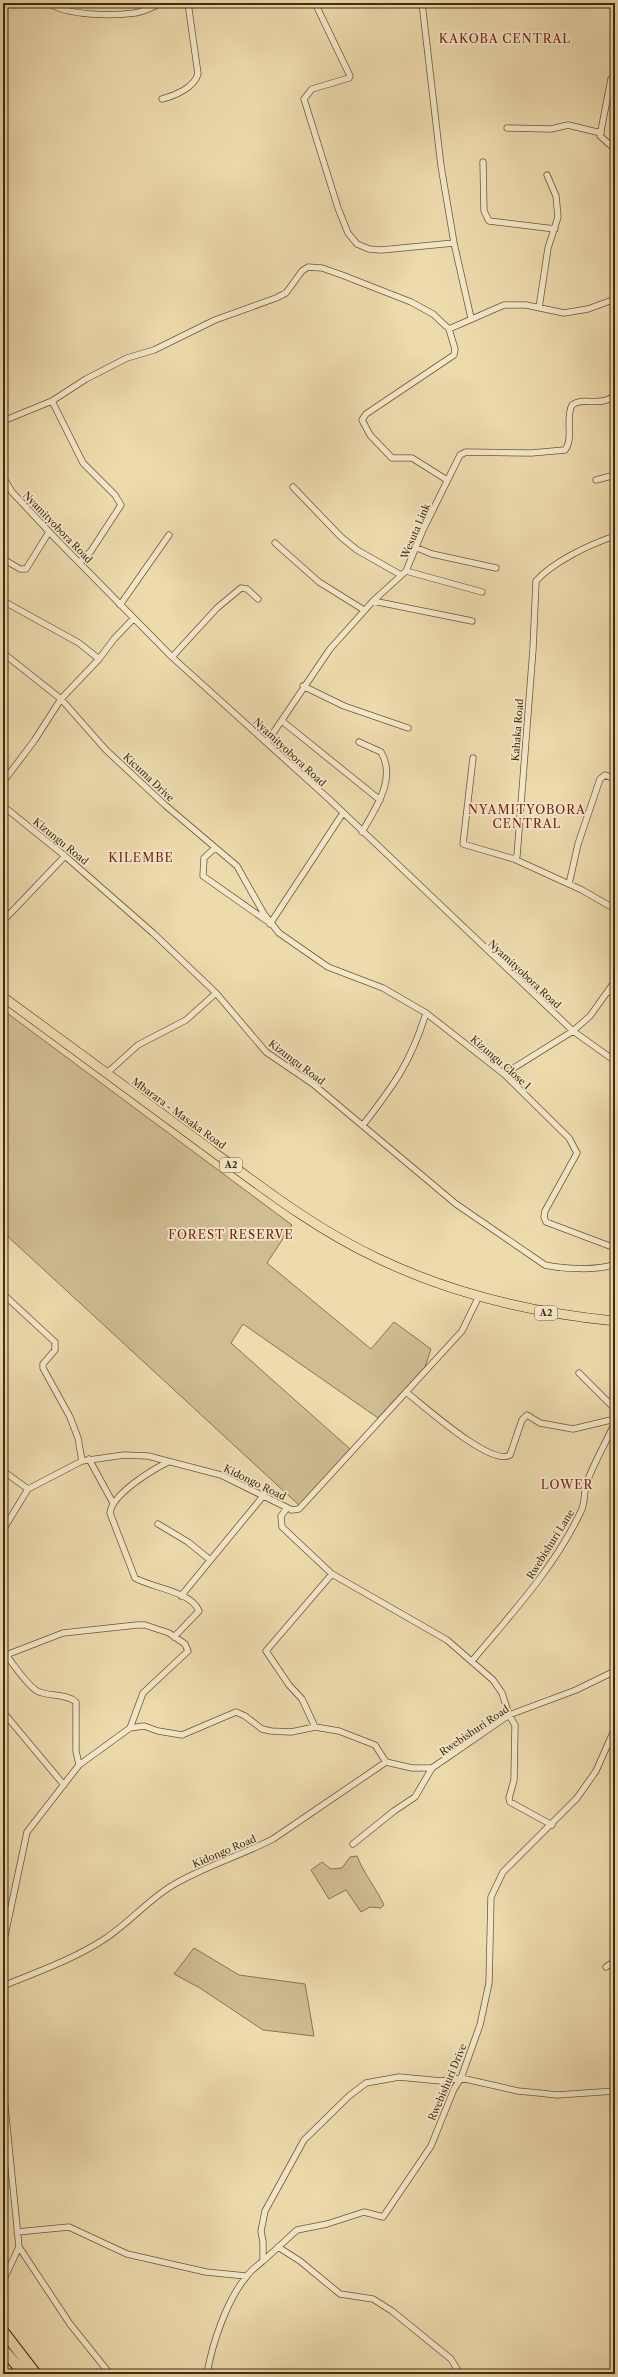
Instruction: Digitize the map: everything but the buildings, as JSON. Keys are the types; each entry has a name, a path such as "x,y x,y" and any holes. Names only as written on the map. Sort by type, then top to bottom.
{"highway":[{"path":"3,2331 36,2374"},
{"path":"3,2349 24,2374"}],"main road":[{"name":"Mbarara - Masaka Road","path":"3,997 266,1190 336,1237 377,1258 424,1279 479,1296"},
{"name":"A2","path":"479,1296 543,1312 615,1321"}],"street":[{"path":"49,3 57,9 103,14 136,13 161,3"},
{"path":"162,99 179,93 194,82 198,74 188,3"},
{"path":"315,3 350,76 349,78 312,89 304,99 338,208 348,233 357,244 369,250 397,249 454,243"},
{"path":"422,3 437,138 454,243 471,318"},
{"path":"615,75 611,79 601,133 602,140 615,148"},
{"path":"507,128 550,129 568,125 601,133"},
{"path":"483,162 485,218 494,222 555,229"},
{"path":"539,308 548,248 555,229 558,204 546,175"},
{"path":"3,421 52,401 86,379 126,358 147,353 215,320 276,298 286,293 302,271 308,267 322,268 411,302 433,314 449,329 455,349 454,355 366,414 362,420 370,435 392,458 412,458 447,480"},
{"path":"449,329 471,318 512,303 564,313 588,309 615,299"},
{"name":"Wesuta Link","path":"267,742 327,652 364,610 406,571 417,548 423,530 460,455 466,452 539,452 565,450 568,444 569,414 572,405 577,402 606,402 615,395"},
{"path":"52,401 83,463 115,495 121,505 91,551 80,562"},
{"path":"596,480 615,475"},
{"name":"Nyamityobora Road","path":"3,478 12,492 49,532 172,657 267,742 573,1031 615,1061"},
{"path":"293,487 341,537 357,550 401,575"},
{"path":"3,559 20,569 26,569 49,532"},
{"path":"120,605 169,535"},
{"name":"Kahaka Road","path":"514,859 517,856 522,798 533,649 536,581 567,558 596,543 615,536"},
{"path":"275,543 319,582 364,610"},
{"path":"417,548 432,554 496,568"},
{"path":"406,571 482,592"},
{"path":"172,657 217,608 241,588 247,589 258,599"},
{"path":"3,601 79,643 99,659"},
{"path":"373,601 472,621"},
{"path":"3,782 34,740 61,699 99,659 114,639 134,619"},
{"name":"Kicuma Drive","path":"3,653 61,699 97,742 165,805 237,866 270,924"},
{"path":"303,686 344,706 408,728"},
{"path":"282,721 380,800"},
{"path":"359,742 378,750 384,757 386,777 380,800 362,832"},
{"path":"473,758 464,844 514,859 582,890 615,909"},
{"path":"569,884 578,844 600,779 605,775 615,779"},
{"name":"Kizungu Road","path":"3,806 65,856 141,922 216,993 266,1052 313,1084 456,1204 545,1265 556,1268 601,1268 615,1264"},
{"path":"270,924 343,813"},
{"name":"Kizungu Close I","path":"215,848 204,858 203,876 270,924 290,941 328,967 384,988 426,1013 504,1074 569,1138 578,1153 545,1211 544,1217 546,1222 615,1248"},
{"path":"3,921 65,856"},
{"path":"504,1074 573,1031 590,1016 615,981"},
{"path":"609,990 615,997"},
{"path":"107,1073 134,1048 186,1020 216,993"},
{"path":"363,1125 397,1081 409,1059 426,1013"},
{"path":"3,1294 56,1342 56,1350 42,1368 70,1417 78,1438 82,1461"},
{"name":"Kidongo Road","path":"3,1530 28,1490 82,1461 124,1454 148,1456 221,1475 264,1495 287,1508 296,1510 302,1507 462,1331 479,1296"},
{"path":"579,1373 615,1409"},
{"path":"406,1392 476,1447 505,1457 510,1455 522,1420 527,1415 540,1423 573,1429 615,1420"},
{"name":"Rwebishuri Lane","path":"472,1661 533,1588 560,1548 582,1509 585,1500 586,1486 615,1420"},
{"path":"89,1459 114,1502"},
{"path":"168,1462 142,1476 114,1502 110,1513 135,1578 181,1596 196,1604 199,1611 174,1637"},
{"path":"3,1471 28,1490"},
{"path":"181,1596 209,1559 255,1508 264,1495"},
{"path":"287,1508 281,1516 282,1527 332,1574 416,1620 447,1640 496,1684 502,1693 509,1715 515,1725 514,1780 509,1798 510,1802 552,1825"},
{"path":"158,1524 188,1542 209,1559"},
{"path":"315,1727 302,1699 289,1685 266,1651 332,1574"},
{"path":"79,1765 76,1751 76,1702 70,1698 46,1695 36,1690 4,1654 57,1635 76,1631 141,1625 174,1637 188,1647 188,1651 143,1693 130,1728"},
{"name":"Rwebishuri Road","path":"432,1768 509,1715 576,1690 615,1670"},
{"path":"3,1712 64,1784"},
{"path":"3,1967 4,1940 27,1832 79,1765 130,1728 144,1726 158,1731 182,1735 236,1712 245,1716 262,1729 271,1731 291,1732 315,1727 339,1731 372,1743 379,1748 386,1762 412,1768 432,1768"},
{"name":"Rwebishuri Drive","path":"246,2276 294,2232 304,2228 327,2224 364,2212 383,2217 431,2146 454,2089 461,2078 480,2025 489,1982 491,1897 503,1872 552,1825 577,1798 596,1771 615,1728"},
{"name":"Kidongo Road","path":"3,1986 62,1962 103,1939 171,1886 208,1866 255,1849 273,1839 386,1762"},
{"path":"353,1844 394,1810 415,1797 432,1768"},
{"path":"606,1968 615,1961"},
{"path":"263,2261 261,2231 265,2211 304,2140 349,2096 366,2083 377,2080 399,2078 441,2081 461,2078 518,2091 545,2094 615,2091"},
{"path":"3,2086 18,2247 3,2281"},
{"path":"17,2232 69,2228 126,2254 206,2272 228,2276 246,2276 222,2323 207,2374"},
{"path":"18,2247 70,2324 110,2374"},
{"path":"278,2247 300,2261 340,2294 373,2299 392,2311 451,2359 460,2374"}],"shaded area":[{"path":"3,1010 292,1225 267,1263 371,1349 394,1322 431,1349 425,1367 378,1418 243,1324 231,1343 350,1449 301,1507 3,1232"},
{"path":"357,1856 384,1905 381,1908 370,1907 361,1912 346,1890 329,1899 311,1870 322,1862 331,1869 342,1868 350,1857"},
{"path":"194,1948 239,1975 305,1984 314,2036 263,2030 200,1988 174,1974"}],"district":[{"name":"KAKOBA CENTRAL","path":"505,39"},
{"name":"NYAMITYOBORA CENTRAL","path":"527,817"},
{"name":"KILEMBE","path":"141,858"},
{"name":"FOREST RESERVE","path":"231,1235"},
{"name":"LOWER","path":"567,1485"}]}
